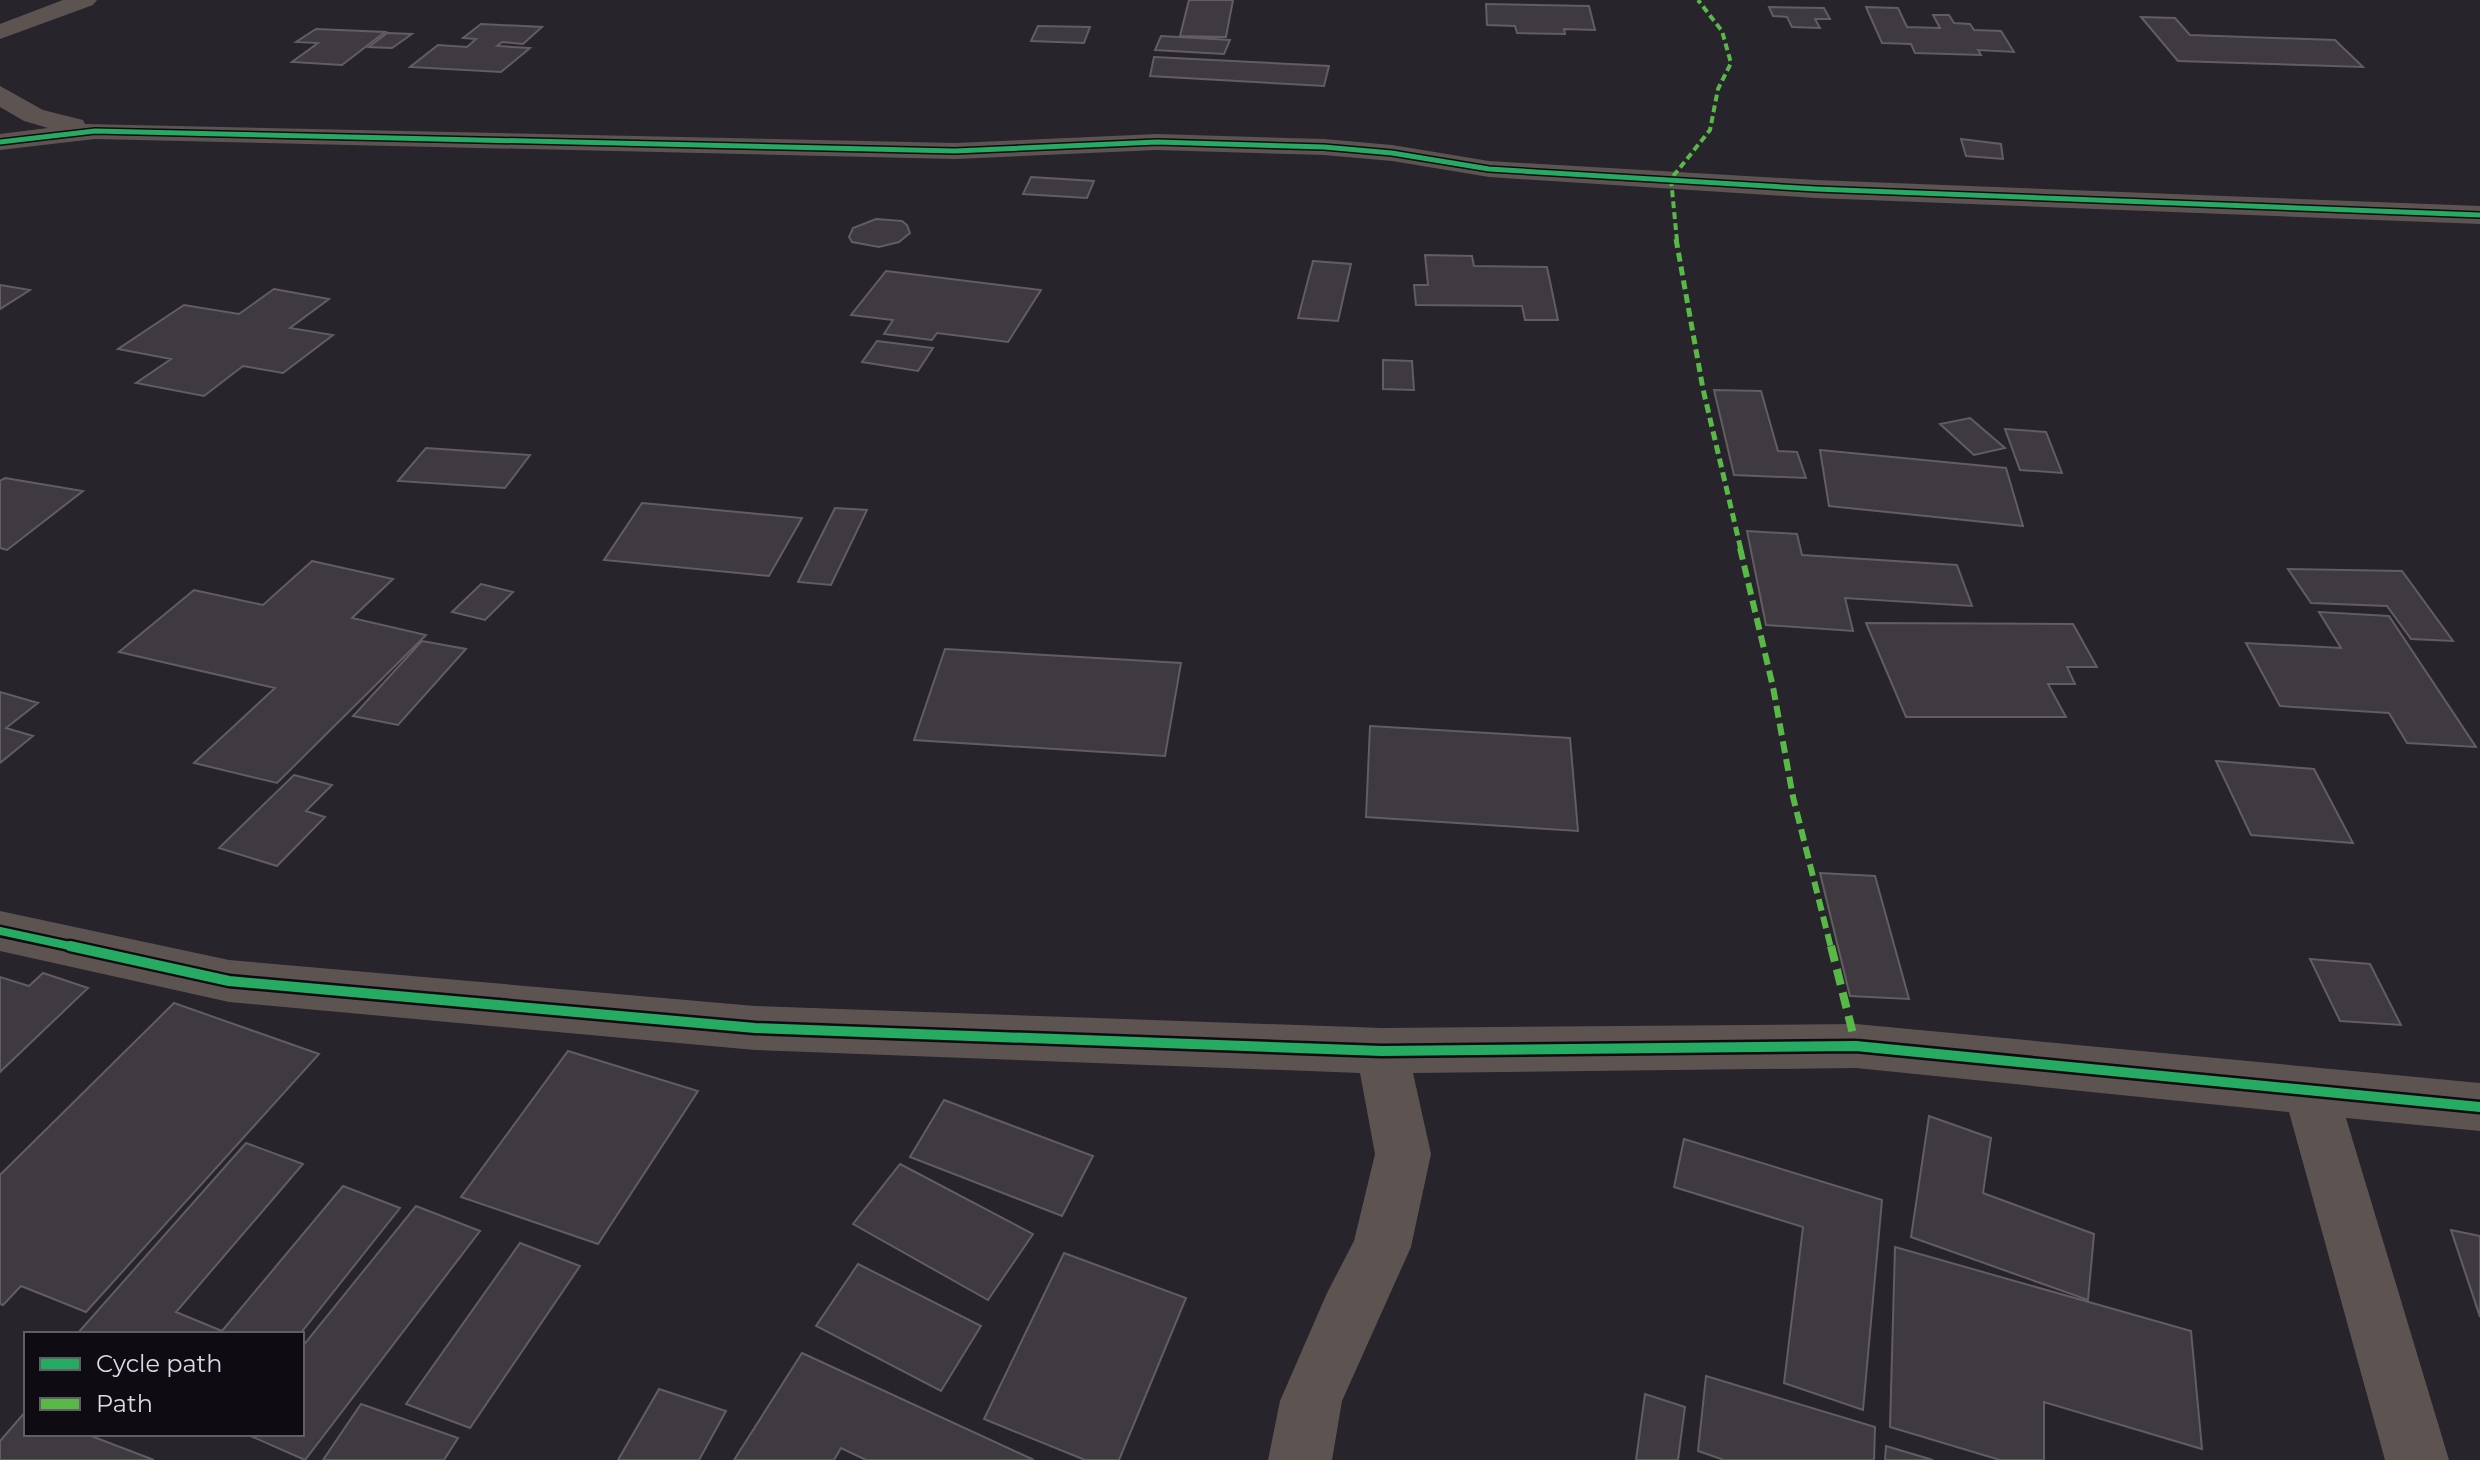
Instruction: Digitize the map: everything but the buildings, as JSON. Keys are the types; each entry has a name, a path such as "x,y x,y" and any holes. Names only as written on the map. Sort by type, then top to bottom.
{"street":[{"path":"0,32 85,0"},
{"path":"0,94 11,105 40,119 95,131"},
{"path":"0,142 95,131 955,151 1070,144 1217,143 1392,153 1489,169 1816,189 2480,215"},
{"path":"0,931 229,981 755,1028 1382,1051 1856,1046 2480,1107"},
{"path":"1300,1460 1311,1401 1348,1314 1382,1247 1403,1154 1382,1051"},
{"path":"2311,1092 2417,1460"}],"marked path":[{"path":"1698,0 1722,31 1731,63 1718,89 1710,130 1671,179 1672,214 1703,389 1773,687 1793,797 1856,1046"}],"cycle path":[{"path":"0,142 95,131 955,151 1157,142 1324,147 1392,153 1489,169 1816,189 2480,215"},
{"path":"0,931 229,981 755,1028 1382,1051 1856,1046 2480,1107"}]}
